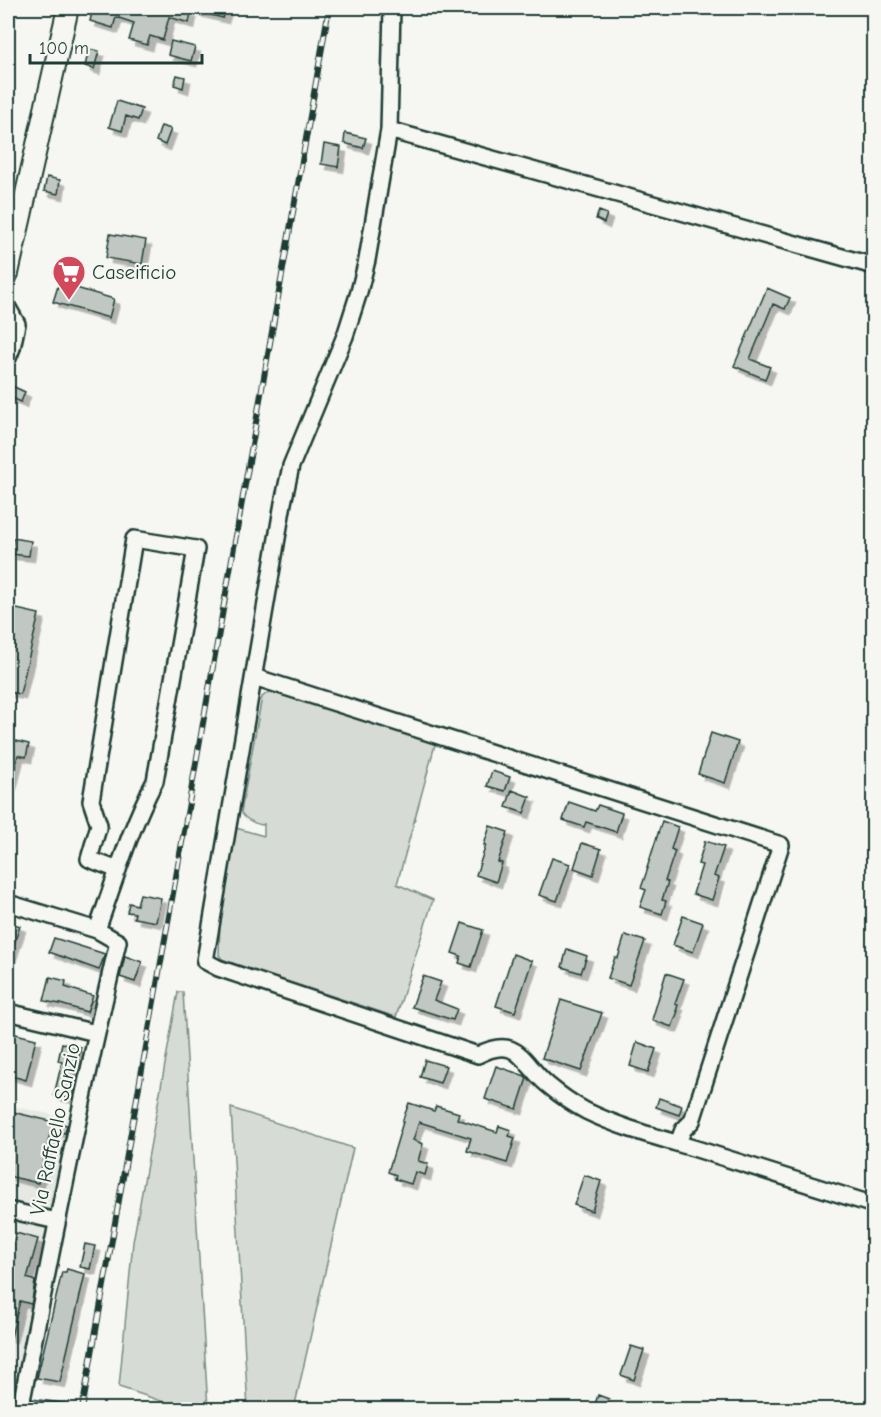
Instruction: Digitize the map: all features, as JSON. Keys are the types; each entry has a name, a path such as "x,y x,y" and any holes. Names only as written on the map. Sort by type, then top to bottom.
{"main road":[{"path":"8,273 68,8"}],"street":[{"path":"392,8 389,130 367,260 345,336 291,466 205,962 478,1055 497,1048 513,1050 522,1056 546,1084 586,1111 637,1131 873,1205"},
{"path":"389,130 873,266"},
{"path":"8,308 17,324 8,358"},
{"path":"97,930 141,808 155,782 196,549 134,539 91,801 99,825 89,859 118,870"},
{"path":"254,677 781,845 692,1121 682,1130 678,1143"},
{"name":"Via Raffaello Sanzio","path":"8,903 97,930 118,942 96,1034 20,1410"},
{"name":"Via Raffaello Sanzio","path":"8,1012 96,1034"},
{"path":"8,1210 57,1221"}],"shaded area":[{"path":"277,690 436,741 397,884 433,900 396,1017 235,964 222,959 219,955 220,919 236,828 264,836 264,824 250,821 241,812 262,697 270,691"},
{"path":"178,992 183,992 208,1409 185,1409 119,1387 133,1242"},
{"path":"8,1105 75,1120 13,1409 8,1410"},
{"path":"231,1108 353,1148 294,1409 248,1409"}],"building":[{"path":"93,8 172,8 191,13 189,23 169,17 163,40 150,36 147,45 129,40 134,23 116,17 113,28 90,21"},
{"path":"195,8 226,8 223,18 195,11"},
{"path":"171,41 195,47 191,61 168,55"},
{"path":"89,49 99,51 94,69 85,66"},
{"path":"177,75 185,77 183,88 174,85"},
{"path":"117,101 142,109 138,120 126,116 122,131 109,127"},
{"path":"161,126 171,129 165,145 156,141"},
{"path":"345,133 366,138 363,148 344,143"},
{"path":"324,144 341,147 338,167 321,164"},
{"path":"47,177 60,180 58,194 44,191"},
{"path":"599,211 607,214 604,223 596,219"},
{"path":"110,234 146,240 142,264 106,258"},
{"path":"59,283 114,299 109,318 53,302"},
{"path":"767,288 790,298 785,309 773,304 750,359 770,367 765,379 734,366"},
{"path":"8,384 25,392 21,402 8,396"},
{"path":"13,538 31,541 29,556 11,554"},
{"path":"8,607 39,614 20,694 8,692"},
{"path":"711,733 738,742 725,783 698,774"},
{"path":"8,739 29,744 26,757 18,755 11,784 8,784"},
{"path":"492,771 510,777 505,791 487,786"},
{"path":"512,790 530,797 524,813 506,807"},
{"path":"569,802 595,811 598,805 622,813 616,832 586,822 584,827 563,820"},
{"path":"662,821 678,827 671,849 675,851 665,881 668,882 662,900 666,901 662,914 640,907 646,890 641,888"},
{"path":"490,826 508,832 498,862 502,863 496,882 476,875"},
{"path":"705,841 724,847 714,876 719,878 712,900 693,894 702,865 698,864"},
{"path":"582,843 601,849 593,875 574,868"},
{"path":"552,858 570,864 557,901 539,895"},
{"path":"140,894 161,898 156,922 134,918 135,913 127,912 129,903 137,905"},
{"path":"683,916 703,923 693,952 673,945"},
{"path":"8,922 20,926 9,960 8,960"},
{"path":"462,923 483,930 471,967 459,963 461,956 452,953"},
{"path":"625,935 645,941 629,985 608,978 615,957 618,958"},
{"path":"54,938 105,954 99,970 49,952"},
{"path":"567,949 587,956 581,973 562,967"},
{"path":"513,954 532,961 515,1012 496,1006"},
{"path":"125,956 142,962 135,982 120,977"},
{"path":"666,973 684,979 675,1004 678,1005 676,1011 678,1011 672,1027 652,1020"},
{"path":"423,976 441,982 434,1000 457,1009 453,1020 412,1007"},
{"path":"50,977 66,981 65,987 93,996 87,1012 44,1001"},
{"path":"561,1000 602,1013 581,1071 542,1058"},
{"path":"8,1032 36,1039 26,1080 8,1075"},
{"path":"637,1042 656,1049 648,1072 630,1066"},
{"path":"62,1043 81,1047 71,1099 54,1095 62,1062 58,1061"},
{"path":"425,1060 446,1066 440,1083 420,1077"},
{"path":"496,1066 527,1078 517,1109 485,1099"},
{"path":"659,1098 682,1106 679,1115 656,1107"},
{"path":"409,1103 434,1111 436,1106 459,1113 457,1119 497,1132 499,1126 511,1130 509,1136 515,1138 507,1163 467,1151 471,1138 419,1122 413,1140 423,1144 418,1161 428,1164 425,1175 415,1172 411,1184 395,1179 396,1175 388,1172"},
{"path":"8,1111 67,1125 65,1133 51,1130 38,1183 8,1176"},
{"path":"584,1175 601,1181 592,1211 574,1205"},
{"path":"16,1233 38,1239 27,1278 35,1281 31,1304 20,1301 11,1337 8,1337 8,1301 15,1275 8,1273 8,1262"},
{"path":"85,1244 95,1246 90,1269 80,1267"},
{"path":"67,1269 85,1274 60,1382 37,1378 62,1272 66,1272"},
{"path":"631,1346 644,1350 634,1380 621,1375"},
{"path":"598,1395 609,1399 606,1410 593,1410"},
{"path":"32,1399 68,1404 67,1410 30,1410"}],"railway":[{"path":"82,1410 329,8"}],"place":[{"name":"Caseificio","path":"69,301"}]}
